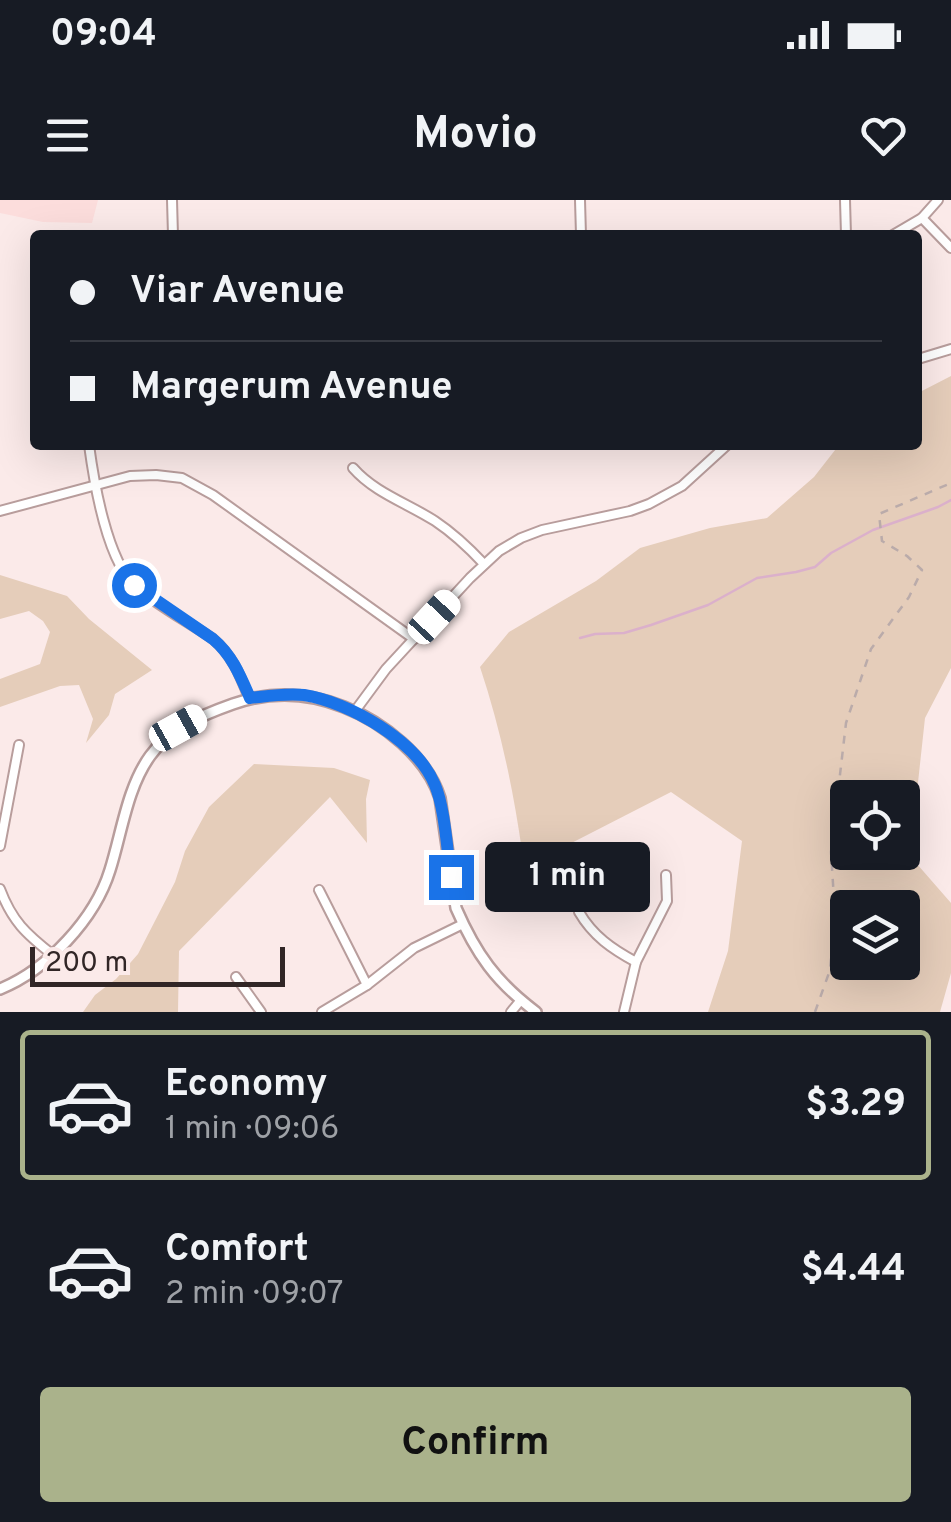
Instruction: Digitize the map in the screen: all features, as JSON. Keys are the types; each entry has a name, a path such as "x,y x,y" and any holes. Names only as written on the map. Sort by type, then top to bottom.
{"street":[{"path":"172,200 173,230"},
{"path":"580,200 581,230"},
{"path":"845,200 846,230"},
{"path":"905,230 938,200"},
{"path":"922,218 951,248"},
{"path":"922,358 951,349"},
{"path":"89,450 110,541 120,566 134,585 225,649 250,698"},
{"path":"356,711 386,669 484,564 510,544 542,530 648,504 682,486 722,450"},
{"path":"352,468 365,482 434,520 484,564"},
{"path":"0,511 130,476 182,478 213,495 414,639"},
{"path":"0,989 33,972 86,918 109,874 133,788 152,752 178,728 202,715 250,698 302,695 356,711 404,744 424,764 440,798 456,908 463,924 492,973 536,1012"},
{"path":"0,846 19,745"},
{"path":"624,1012 636,962 667,901 666,875"},
{"path":"0,889 8,911 52,955"},
{"path":"319,890 367,985"},
{"path":"579,912 587,926 612,949 636,962"},
{"path":"322,1012 367,985 414,948 463,924"},
{"path":"236,977 261,1012"},
{"path":"511,1012 520,1000"}],"path":[{"path":"815,1012 830,970 835,914 830,852 846,723 871,649 909,597 922,570 882,540 879,514 951,483"}],"shaded area":[{"path":"0,200 98,200 92,223 43,222 0,213"},
{"path":"951,376 951,668 925,718 918,780 830,780 830,870 920,867 951,903 951,973 940,1012 708,1012 728,951 742,841 671,792 552,853 522,851 505,758 480,667 509,632 596,581 640,548 710,528 767,518 814,477 835,450 922,450 922,391"},
{"path":"0,575 67,596 152,670 115,694 109,715 86,743 93,719 79,685 60,686 0,707 0,679 40,664 50,632 29,611 0,619"},
{"path":"254,764 334,768 370,780 366,799 367,843 330,797 179,951 178,1012 83,1012 138,954 209,807"}],"waterway":[{"path":"580,638 624,633 651,625 708,605 757,578 815,567 831,553 873,530 951,500"}],"route":[{"path":"134,585 225,649 250,698 276,694 328,700 356,711 404,744 424,764 435,783 451,877"}]}
